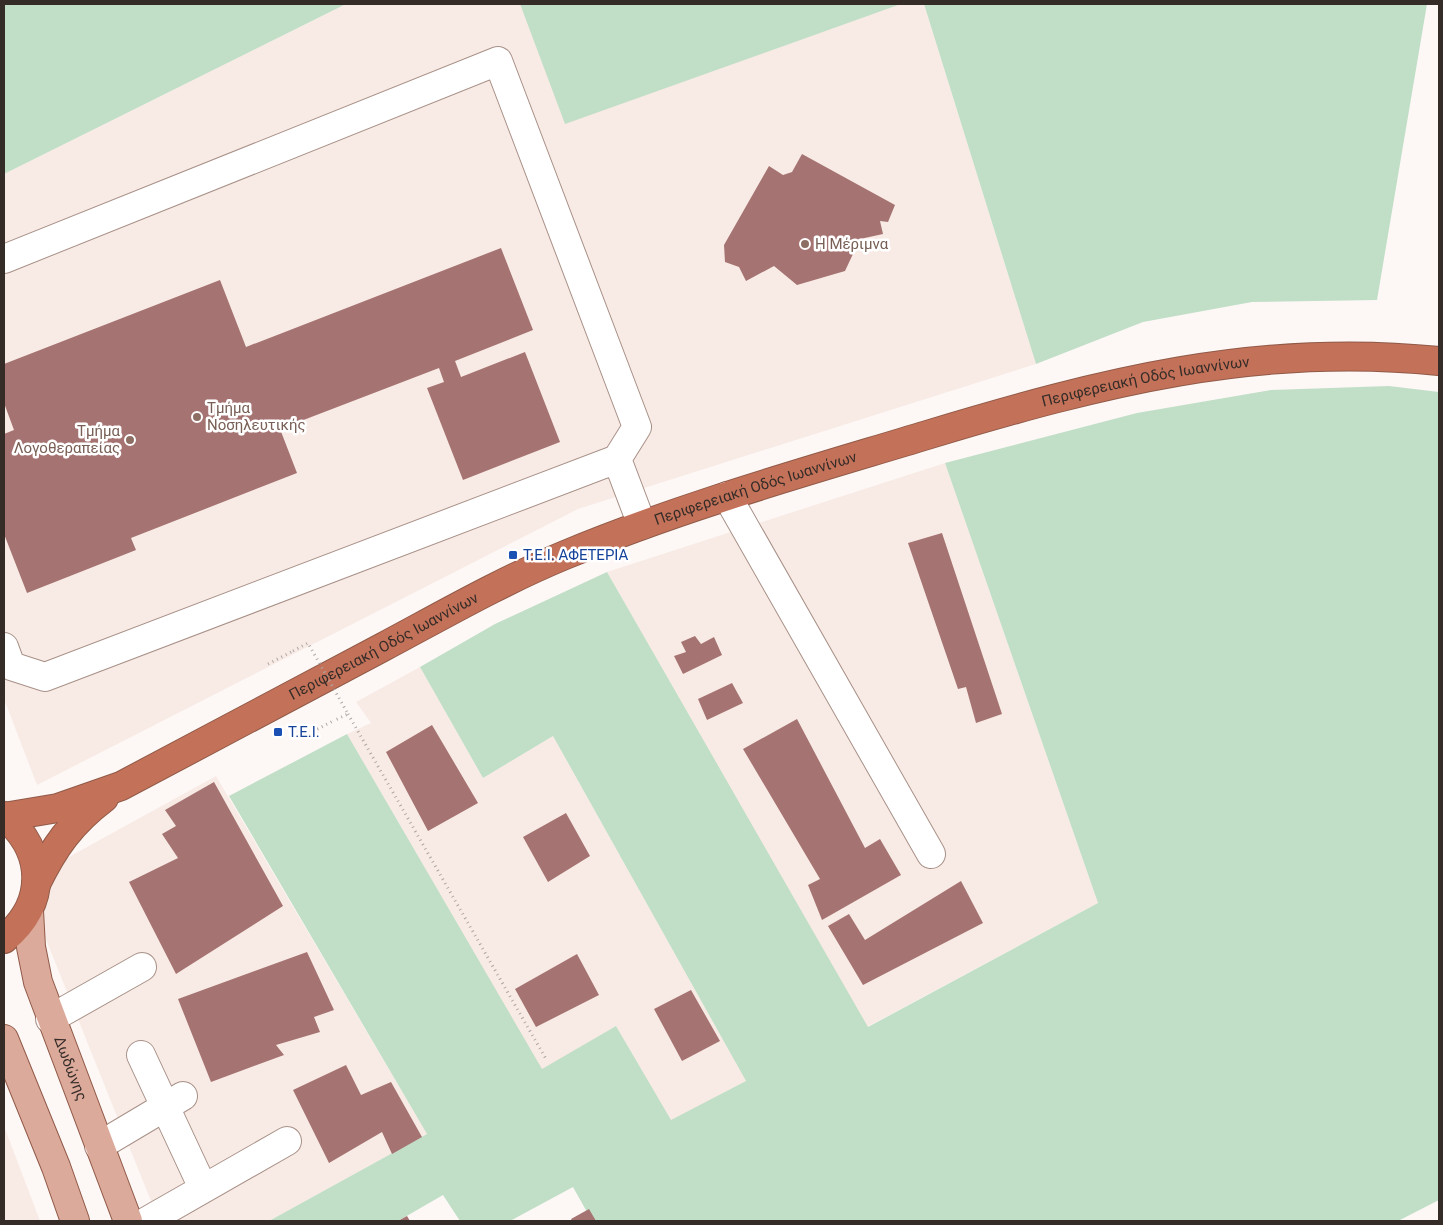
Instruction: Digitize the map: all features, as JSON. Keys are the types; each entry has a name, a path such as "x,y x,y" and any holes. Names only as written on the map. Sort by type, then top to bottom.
{"highway":[{"name":"Περιφερειακή Οδός Ιωαννίνων","path":"36,884 52,852 68,831 88,810 121,786 494,588 564,555 642,525 727,496 1011,410 1148,376 1194,367 1281,357 1362,355 1439,361"},
{"name":"Περιφερειακή Οδός Ιωαννίνων","path":"4,817 58,808 121,786"},
{"path":"4,817 19,830 30,846 35,864 36,884 29,911 17,928 4,939"}],"main road":[{"name":"Δωδώνης","path":"29,911 31,947 36,973 50,1019 128,1221"},
{"path":"4,1039 56,1168 75,1221"}],"lane":[{"path":"4,259 498,61 637,427 617,459 45,677 11,666 4,647"},
{"path":"617,459 642,525"},
{"path":"727,496 931,854"},
{"path":"50,1019 142,967"},
{"path":"142,1055 174,1101 203,1188"},
{"path":"100,1146 174,1101"},
{"path":"146,1221 286,1141"}],"path":[{"path":"268,664 308,643 546,1059"},
{"path":"304,736 348,714"}],"shaded area":[{"path":"346,4 520,4 565,123 901,4 924,4 1036,364 578,509 37,785 4,699 4,174"},
{"path":"945,463 1098,903 867,1027 607,572"},
{"path":"420,667 483,778 553,736 746,1081 671,1121 616,1026 542,1070 347,734 371,723 356,702"},
{"path":"216,776 427,1134 269,1221 159,1221 39,922 46,884 67,858"},
{"path":"4,1126 40,1221 4,1221"}],"green space":[{"path":"4,4 346,4 4,174"},
{"path":"520,4 901,4 565,124"},
{"path":"924,4 1427,4 1377,300 1252,302 1143,322 1036,364"},
{"path":"1389,386 1439,392 1439,1200 1398,1221 592,1221 573,1187 510,1221 460,1221 443,1195 398,1221 269,1221 427,1134 229,796 347,734 542,1069 616,1026 671,1120 746,1081 553,736 483,778 420,667 495,624 607,572 868,1027 1098,903 945,463 1137,413 1271,390"}],"building":[{"path":"802,154 895,205 888,222 880,221 883,234 860,239 845,271 797,285 774,266 746,281 739,267 725,262 724,245 769,166 783,175 792,172"},
{"path":"501,248 533,330 455,361 461,377 525,352 560,442 463,480 427,388 444,382 439,368 280,429 297,473 131,538 136,550 27,593 4,534 4,434 14,430 4,403 4,364 220,280 246,347"},
{"path":"942,533 1002,714 976,723 966,687 958,689 908,543"},
{"path":"695,636 701,644 714,637 722,655 683,674 674,656 686,652 681,642"},
{"path":"732,683 743,703 707,720 698,699"},
{"path":"797,719 865,848 880,839 901,875 822,920 808,885 820,879 743,749"},
{"path":"432,725 478,803 428,831 386,752"},
{"path":"214,782 283,906 176,974 129,882 178,858 162,834 176,826 165,810"},
{"path":"566,813 590,856 548,882 523,837"},
{"path":"961,881 983,923 863,985 828,926 849,914 865,940"},
{"path":"307,952 334,1010 314,1017 320,1032 276,1045 284,1055 211,1082 178,999"},
{"path":"577,954 599,995 536,1027 515,989"},
{"path":"691,990 720,1041 682,1061 654,1009"},
{"path":"346,1065 361,1095 391,1082 422,1137 392,1154 382,1132 329,1163 293,1090"},
{"path":"589,1209 596,1221 572,1221 571,1219"},
{"path":"407,1216 410,1221 398,1221"}],"place":[{"name":"Η Μέριμνα","path":"805,244"},
{"name":"Τμήμα Νοσηλευτικής","path":"197,417"},
{"name":"Τμήμα Λογοθεραπείας","path":"130,440"},
{"name":"Τ.Ε.Ι. ΑΦΕΤΕΡΙΑ","path":"513,555"},
{"name":"Τ.Ε.Ι.","path":"278,732"}]}
